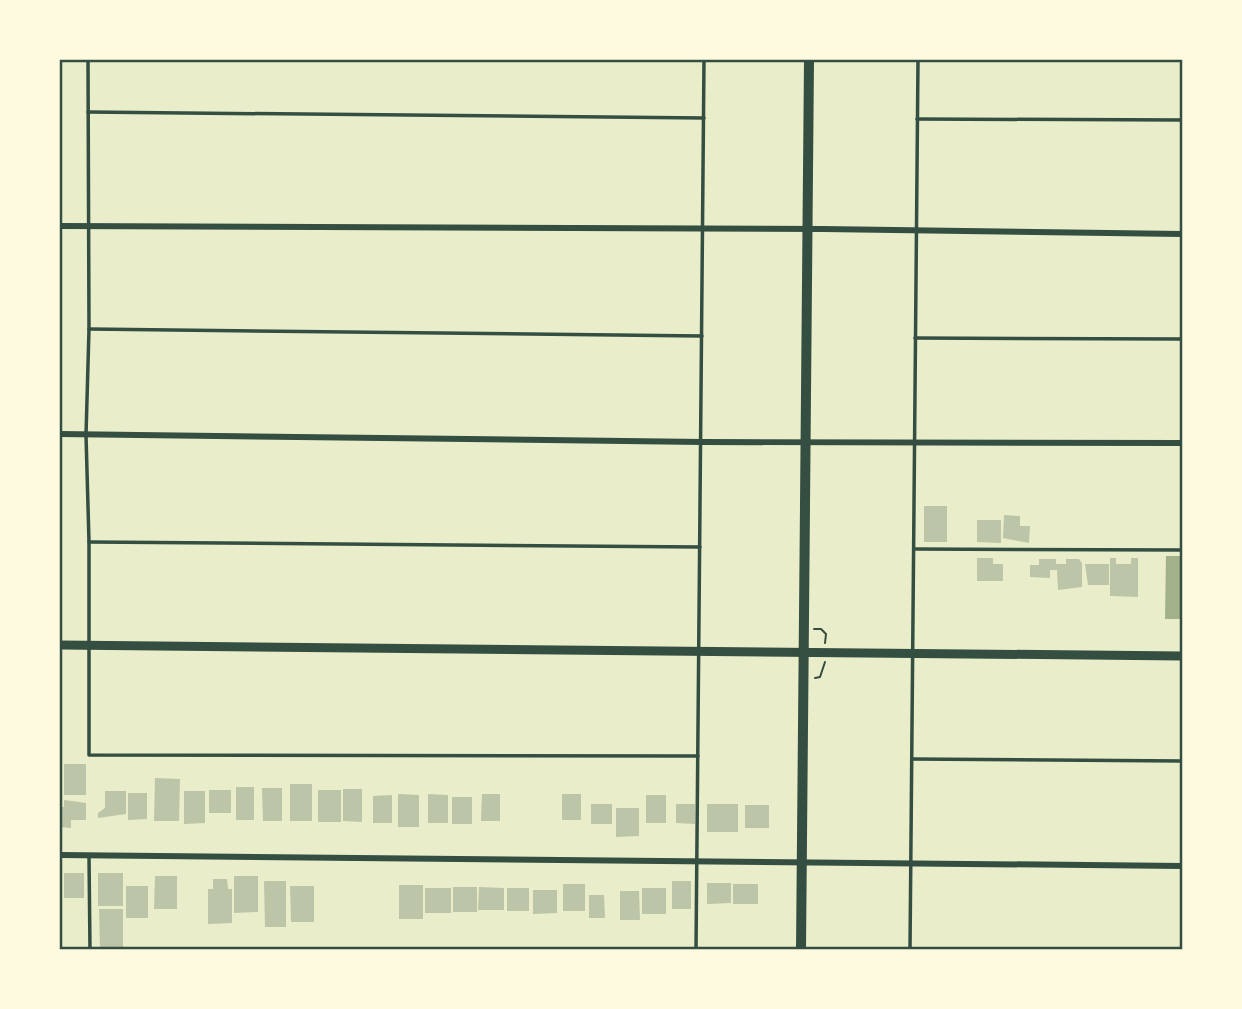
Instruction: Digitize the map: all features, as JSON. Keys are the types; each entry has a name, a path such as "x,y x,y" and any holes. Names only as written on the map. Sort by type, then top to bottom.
{"main road":[{"path":"801,950 809,60"},
{"path":"60,645 1182,656"}],"street":[{"path":"60,226 703,228 1182,234"},
{"path":"60,433 702,442 1182,443"},
{"path":"60,855 1182,866"}],"lane":[{"path":"88,60 89,329 86,435 89,755 698,756"},
{"path":"696,950 704,60"},
{"path":"910,950 918,60"},
{"path":"89,112 704,118"},
{"path":"917,119 1182,120"},
{"path":"89,329 702,336"},
{"path":"915,338 1182,339"},
{"path":"89,542 701,547"},
{"path":"915,548 1182,551"},
{"path":"912,759 1182,761"},
{"path":"89,856 90,950"}],"shaded area":[{"path":"1166,556 1182,556 1182,619 1165,619"}],"building":[{"path":"924,506 947,506 947,542 924,542"},
{"path":"1004,515 1020,516 1020,526 1030,526 1029,543 1003,538"},
{"path":"977,520 1001,520 1001,543 977,542"},
{"path":"977,558 993,558 993,564 1003,564 1003,581 977,581"},
{"path":"1110,558 1116,558 1116,564 1131,564 1131,558 1138,558 1138,597 1110,596"},
{"path":"1039,559 1056,559 1056,564 1066,564 1066,559 1079,559 1082,563 1082,587 1058,590 1057,570 1050,570 1050,578 1030,577 1030,565 1039,565"},
{"path":"1085,564 1109,564 1109,585 1088,585"},
{"path":"64,764 86,764 86,795 64,795"},
{"path":"155,778 180,779 179,821 154,821"},
{"path":"290,784 312,784 312,821 290,821"},
{"path":"236,787 254,787 254,820 236,820"},
{"path":"262,788 282,788 282,821 263,821"},
{"path":"343,789 362,789 362,822 343,821"},
{"path":"209,790 231,790 231,813 209,813"},
{"path":"318,790 341,790 341,822 318,822"},
{"path":"105,791 126,791 126,814 98,818 98,813 105,808"},
{"path":"184,791 205,791 205,823 184,824"},
{"path":"128,793 147,793 147,819 128,820"},
{"path":"398,794 419,795 419,827 398,827"},
{"path":"428,794 448,795 448,823 428,823"},
{"path":"482,794 500,794 500,821 481,821"},
{"path":"562,794 581,794 581,820 562,820"},
{"path":"392,795 392,823 373,823 373,796"},
{"path":"646,795 666,795 666,823 646,823"},
{"path":"452,797 472,797 472,824 452,824"},
{"path":"64,800 86,803 86,820 71,820 71,828 60,827 60,807 64,807"},
{"path":"591,804 612,804 612,824 591,824"},
{"path":"676,804 695,804 695,824 676,823"},
{"path":"707,804 738,804 738,832 707,832"},
{"path":"745,805 769,805 769,828 745,828"},
{"path":"616,808 639,808 639,836 616,837"},
{"path":"64,873 84,873 84,898 64,898"},
{"path":"98,873 123,873 123,906 98,906"},
{"path":"155,876 177,876 177,909 154,909"},
{"path":"234,876 258,876 258,912 234,913"},
{"path":"213,879 227,879 228,889 232,889 232,923 208,924 208,889 213,889"},
{"path":"264,881 286,881 286,927 265,927"},
{"path":"672,881 691,881 691,909 672,909"},
{"path":"707,883 731,883 731,903 707,904"},
{"path":"563,884 585,884 585,911 563,911"},
{"path":"733,884 758,884 758,904 733,904"},
{"path":"399,885 423,885 423,919 399,919"},
{"path":"126,886 148,886 148,918 126,918"},
{"path":"290,886 314,886 314,922 291,922"},
{"path":"453,887 477,887 477,912 453,912"},
{"path":"479,887 504,888 504,910 478,910"},
{"path":"425,888 451,888 451,913 425,913"},
{"path":"507,888 529,888 529,911 507,911"},
{"path":"642,888 666,888 666,914 642,914"},
{"path":"533,890 557,890 557,913 533,914"},
{"path":"620,891 639,891 640,920 620,920"},
{"path":"589,895 604,895 605,918 589,918"},
{"path":"99,909 123,909 123,947 100,947"}]}
